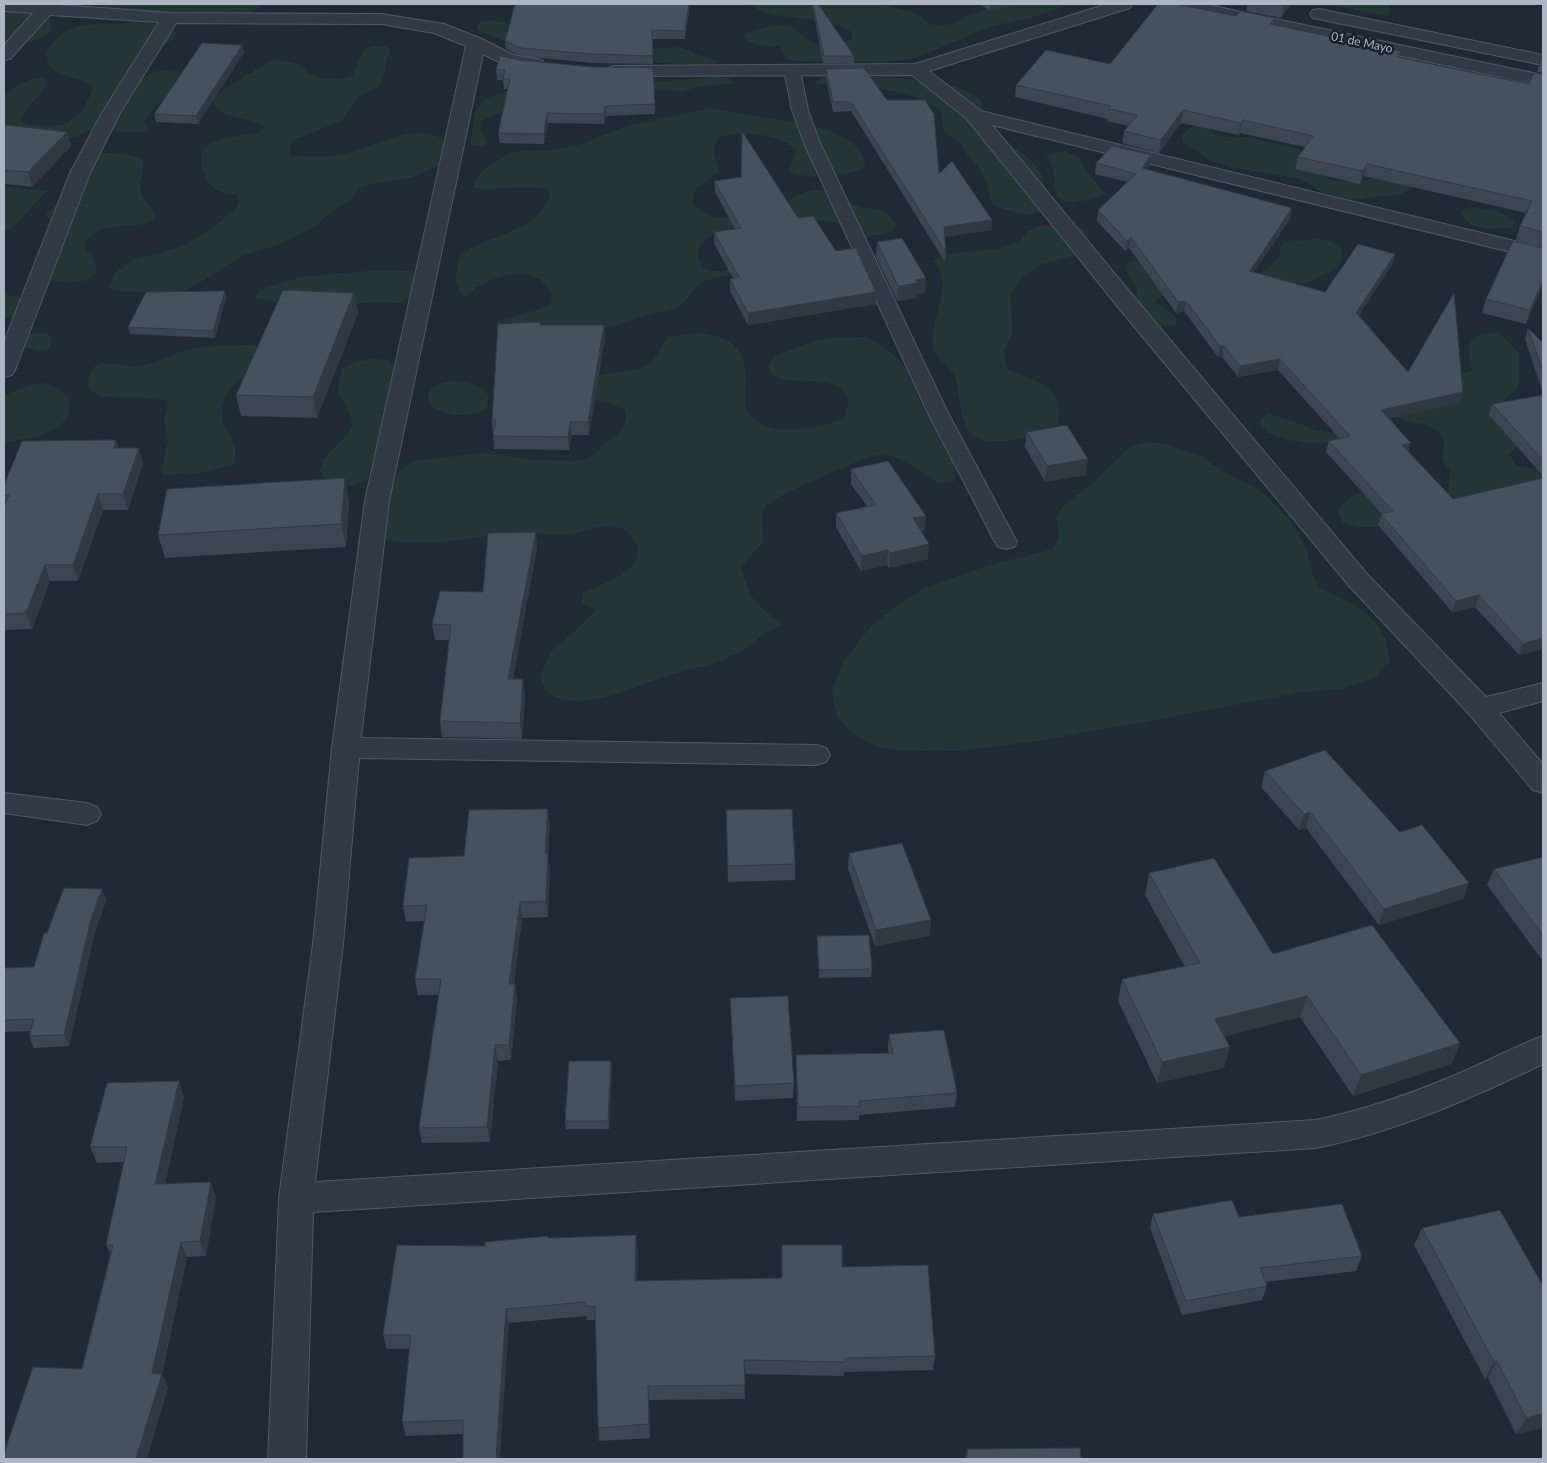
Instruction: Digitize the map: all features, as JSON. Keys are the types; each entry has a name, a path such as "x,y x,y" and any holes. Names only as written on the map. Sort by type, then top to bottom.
{"street":[{"path":"602,70 916,69 1124,4"},
{"name":"01 de Mayo","path":"1181,4 1543,81"},
{"path":"15,6 171,18 336,11 438,28 476,43 508,60 556,66"},
{"path":"4,55 46,9"},
{"name":"01 de Mayo","path":"1298,10 1543,60"},
{"path":"4,370 80,173 111,113 171,18"},
{"path":"287,1459 296,1198 328,944 346,748 377,501 476,43"},
{"path":"916,69 974,115 1126,302 1359,581 1480,708 1543,784"},
{"path":"974,115 1543,254"},
{"path":"1480,708 1543,692"},
{"path":"346,748 816,755"},
{"path":"4,803 87,814"},
{"path":"296,1198 1316,1134 1375,1120 1421,1104 1461,1088 1543,1049"}],"lane":[{"path":"792,70 800,110 812,143 937,411 1006,542"}],"green space":[{"path":"97,4 262,4 251,12 229,16 112,11"},
{"path":"750,4 879,4 913,12 929,24 940,26 957,23 970,14 1010,4 1071,4 1031,18 992,26 913,59 883,62 793,61 785,57 780,50 781,46 752,43 744,38 746,33 783,25 793,28 809,40 828,45 847,41 852,38 852,33 843,27 831,23 772,14 759,10"},
{"path":"1326,4 1383,4 1388,5 1391,11 1387,16"},
{"path":"13,11 41,13 50,20 52,29 42,38 36,40 4,40 4,13"},
{"path":"483,20 506,22 509,32 644,49 682,47 695,54 719,62 695,65 655,62 579,61 554,56 500,40 477,30 477,25"},
{"path":"132,22 161,24 172,28 176,32 174,38 166,44 146,51 137,64 128,71 103,125 75,137 31,137 4,133 4,96 29,80 45,78 47,81 43,91 24,113 23,123 51,126 67,123 74,119 86,104 92,85 59,73 49,66 46,53 64,33 84,25"},
{"path":"374,46 385,46 391,50 386,61 381,83 376,88 358,97 343,120 299,138 291,144 289,155 313,157 336,155 351,152 395,137 420,133 431,134 443,141 449,151 444,164 410,178 371,184 360,188 350,201 330,212 316,226 281,244 242,256 191,288 177,293 163,293 121,291 109,288 115,273 133,260 181,247 212,228 235,209 239,202 237,196 220,192 207,180 202,168 202,155 208,145 213,142 260,132 265,126 222,113 213,103 216,96 270,61 282,60 300,65 311,75 320,78 341,79 352,76 364,49"},
{"path":"163,70 185,73 169,95 146,117 144,121 149,131 127,133 114,130 113,126 138,83 154,72"},
{"path":"834,76 888,77 932,81 968,91 981,101 985,119 993,131 1028,157 1040,171 1046,192 1047,208 1033,214 1026,214 1006,210 992,204 980,169 968,156 960,143 944,131 941,111 928,103 897,92 844,85 813,84 822,78"},
{"path":"715,77 729,78 734,84 702,86 680,92 642,86 497,114 481,121 480,128 487,143 485,146 472,146 470,142 476,108 487,98 498,94"},
{"path":"710,108 798,123 836,133 851,142 861,153 865,168 847,173 816,177 797,174 789,171 797,150 789,145 780,140 759,135 727,135 718,138 715,144 714,153 719,172 695,190 692,204 703,212 714,217 739,217 765,210 813,190 826,190 855,205 881,210 891,217 897,225 892,231 866,238 851,234 835,222 822,221 722,232 711,236 702,243 698,251 699,260 704,267 712,271 723,271 743,265 741,274 707,280 698,286 678,307 590,332 496,330 497,321 541,309 551,303 552,294 543,282 530,275 520,274 500,277 480,286 465,297 462,294 456,284 455,276 460,257 473,247 513,231 529,222 542,210 551,194 545,188 515,187 487,190 474,188 475,181 486,168 510,153 550,150 579,145 624,127"},
{"path":"1203,124 1215,134 1221,136 1253,138 1297,149 1303,152 1321,173 1331,180 1360,182 1373,178 1416,186 1401,194 1350,200 1322,192 1301,179 1231,167 1211,161 1183,142 1182,136 1191,127"},
{"path":"1064,151 1079,158 1087,172 1105,193 1094,198 1071,202 1064,201 1059,197 1056,192 1052,166 1047,155"},
{"path":"102,153 117,153 143,160 141,192 143,198 156,215 150,221 142,224 112,227 92,235 84,244 87,251 92,254 97,271 93,276 73,282 43,279 53,222 46,216 47,213 71,193 89,159"},
{"path":"4,186 47,191 10,230 4,229"},
{"path":"1469,208 1487,209 1505,215 1515,223 1512,227 1498,229 1476,227 1470,224 1461,213 1462,210"},
{"path":"1061,224 1082,228 1088,235 1088,247 1078,254 1040,265 1023,277 1011,294 1012,334 1004,351 1007,369 1038,382 1053,394 1058,402 1057,425 1013,440 988,441 978,438 970,433 964,422 957,383 953,373 934,351 934,329 942,287 940,271 934,260 954,254 1005,247 1017,242 1033,228"},
{"path":"1316,238 1332,242 1341,249 1343,260 1333,269 1310,282 1295,287 1281,286 1255,278 1279,258 1281,245 1285,242"},
{"path":"1129,262 1144,263 1168,293 1158,298 1155,302 1176,317 1176,325 1153,327 1140,313 1136,287 1125,266"},
{"path":"379,270 410,271 422,279 412,295 400,303 285,304 255,298 259,290 301,277"},
{"path":"4,294 24,299 16,316 4,319"},
{"path":"39,332 47,334 51,338 52,342 47,352 4,347 4,340"},
{"path":"1499,332 1519,353 1519,385 1504,401 1508,406 1517,446 1510,455 1515,465 1543,471 1543,511 1498,496 1455,498 1448,493 1450,472 1443,461 1444,442 1440,433 1435,429 1397,416 1459,374 1472,371 1469,355 1470,343 1482,334"},
{"path":"699,333 721,337 729,341 741,354 746,372 745,405 753,418 763,425 790,429 820,426 844,418 849,399 843,391 828,383 784,380 770,374 769,364 776,356 816,340 865,337 877,343 897,358 905,367 922,406 951,449 954,460 955,481 940,484 896,457 877,455 836,471 772,501 766,506 763,514 764,540 741,569 750,594 759,606 783,625 766,633 742,651 711,664 666,676 622,692 589,701 573,701 558,698 546,690 540,677 551,651 596,610 581,604 583,593 624,573 632,566 637,557 638,548 633,538 621,529 610,526 570,534 513,533 428,543 394,541 377,537 391,491 399,471 412,461 483,453 536,460 571,461 588,458 601,450 601,446 614,438 626,419 625,410 611,404 582,397 591,376 639,369 652,362 668,337"},
{"path":"253,345 278,355 233,385 225,399 222,416 235,448 234,465 195,474 162,475 161,471 168,441 164,419 168,406 167,401 157,398 103,397 92,391 88,382 94,367 101,364 139,366 190,349"},
{"path":"371,359 388,360 396,368 376,456 370,466 368,479 355,485 337,487 326,480 320,471 323,460 349,432 352,423 338,387 342,368 355,362"},
{"path":"450,381 471,384 489,395 486,410 456,415 442,412 429,404 428,394 430,391 441,383"},
{"path":"37,383 55,387 69,398 69,414 57,428 49,432 32,438 4,442 4,395"},
{"path":"1268,413 1320,431 1329,432 1382,422 1345,441 1307,443 1271,434 1264,428 1260,420"},
{"path":"1149,442 1165,444 1199,455 1224,472 1254,486 1265,495 1296,529 1307,551 1313,575 1319,587 1353,604 1378,625 1385,638 1390,663 1382,667 1375,678 1341,689 1302,692 1025,743 956,751 897,750 878,747 859,738 846,727 836,715 832,689 844,661 871,626 922,589 986,566 1053,549 1059,538 1056,516 1063,506 1096,480 1132,445"},
{"path":"1360,493 1389,501 1383,527 1359,527 1342,522 1338,509 1353,495"}],"building":[{"path":"515,4 689,4 685,31 652,30 653,56 592,54 521,48 505,41"},
{"path":"813,4 818,4 854,56 824,56"},
{"path":"1158,4 1176,4 1236,16 1240,11 1275,18 1270,24 1401,51 1397,57 1529,84 1534,73 1543,74 1543,232 1520,226 1532,201 1367,164 1363,171 1298,157 1313,136 1243,120 1241,123 1183,110 1161,140 1124,131 1138,115 1109,109 1111,106 1016,85 1046,50 1110,64"},
{"path":"202,43 242,45 196,116 154,114"},
{"path":"500,56 520,60 591,67 653,68 655,104 605,106 604,114 547,113 544,134 498,133 510,79 503,79 505,70 496,70"},
{"path":"864,68 887,100 925,100 934,114 939,174 952,161 992,220 944,227 946,252 851,102 833,102 826,69"},
{"path":"6,125 67,132 28,172 4,170 4,128"},
{"path":"742,131 798,218 813,216 836,251 856,248 876,292 748,313 730,279 739,277 714,232 741,228 714,181 741,177"},
{"path":"1112,146 1151,155 1142,168 1292,208 1250,271 1325,292 1358,244 1395,254 1356,313 1408,372 1454,293 1463,392 1381,410 1411,443 1402,445 1453,499 1543,478 1543,638 1523,644 1479,595 1456,601 1381,514 1393,511 1329,441 1350,436 1280,359 1240,366 1224,346 1220,346 1186,301 1178,302 1131,237 1127,241 1098,210 1136,174 1096,163"},
{"path":"902,238 926,278 916,280 918,283 898,286 877,242"},
{"path":"1513,241 1543,248 1543,280 1530,310 1486,299"},
{"path":"283,290 354,293 313,397 236,395"},
{"path":"225,291 213,331 128,327 146,292"},
{"path":"540,322 540,325 604,325 588,422 570,422 568,437 493,436 496,420 492,420 498,324"},
{"path":"1528,328 1543,343 1543,372"},
{"path":"1543,395 1543,460 1492,404"},
{"path":"1067,425 1088,459 1047,466 1027,432"},
{"path":"116,440 114,448 139,448 123,494 98,494 73,565 45,565 26,613 4,614 4,507 9,495 4,495 4,485 22,441"},
{"path":"888,461 926,516 913,518 929,544 890,553 888,550 862,556 836,513 876,505 851,469"},
{"path":"345,478 341,524 158,535 167,489"},
{"path":"536,532 508,679 523,679 520,723 440,721 451,625 432,624 440,591 483,592 488,533"},
{"path":"1325,750 1400,832 1422,825 1469,883 1384,909 1310,812 1304,814 1265,771"},
{"path":"548,809 545,853 548,853 546,901 520,902 509,984 515,984 509,1045 495,1045 487,1127 419,1128 441,979 415,979 427,905 403,906 409,858 464,856 469,810"},
{"path":"792,809 795,864 728,866 726,810"},
{"path":"902,843 931,920 876,930 849,853"},
{"path":"1543,857 1543,936 1494,869"},
{"path":"1214,858 1273,954 1372,925 1460,1043 1361,1075 1307,996 1215,1019 1230,1047 1162,1062 1122,979 1200,963 1149,873"},
{"path":"64,888 102,889 91,919 64,1035 29,1036 34,1019 4,1020 4,968 34,967 44,933 47,933"},
{"path":"869,935 872,969 819,970 817,936"},
{"path":"788,996 794,1083 735,1086 730,998"},
{"path":"944,1030 957,1093 859,1101 860,1106 798,1107 796,1055 893,1053 889,1034"},
{"path":"569,1061 611,1061 608,1121 565,1121"},
{"path":"179,1081 155,1184 211,1182 200,1241 181,1242 152,1373 162,1374 136,1459 4,1459 4,1453 33,1367 82,1369 113,1245 106,1245 127,1147 90,1147 107,1083"},
{"path":"1232,1200 1239,1217 1342,1204 1362,1256 1260,1268 1267,1286 1186,1301 1153,1214"},
{"path":"1500,1210 1543,1286 1543,1414 1526,1418 1497,1361 1494,1362 1422,1228"},
{"path":"636,1235 635,1281 782,1278 782,1245 842,1245 842,1267 928,1265 935,1356 845,1358 845,1362 744,1360 745,1385 648,1386 649,1424 598,1428 595,1306 585,1306 585,1302 506,1309 496,1459 463,1459 463,1420 402,1422 411,1335 383,1335 397,1245 485,1246 485,1242 548,1236 548,1238"},
{"path":"1080,1448 1081,1459 968,1459 967,1449"}]}
